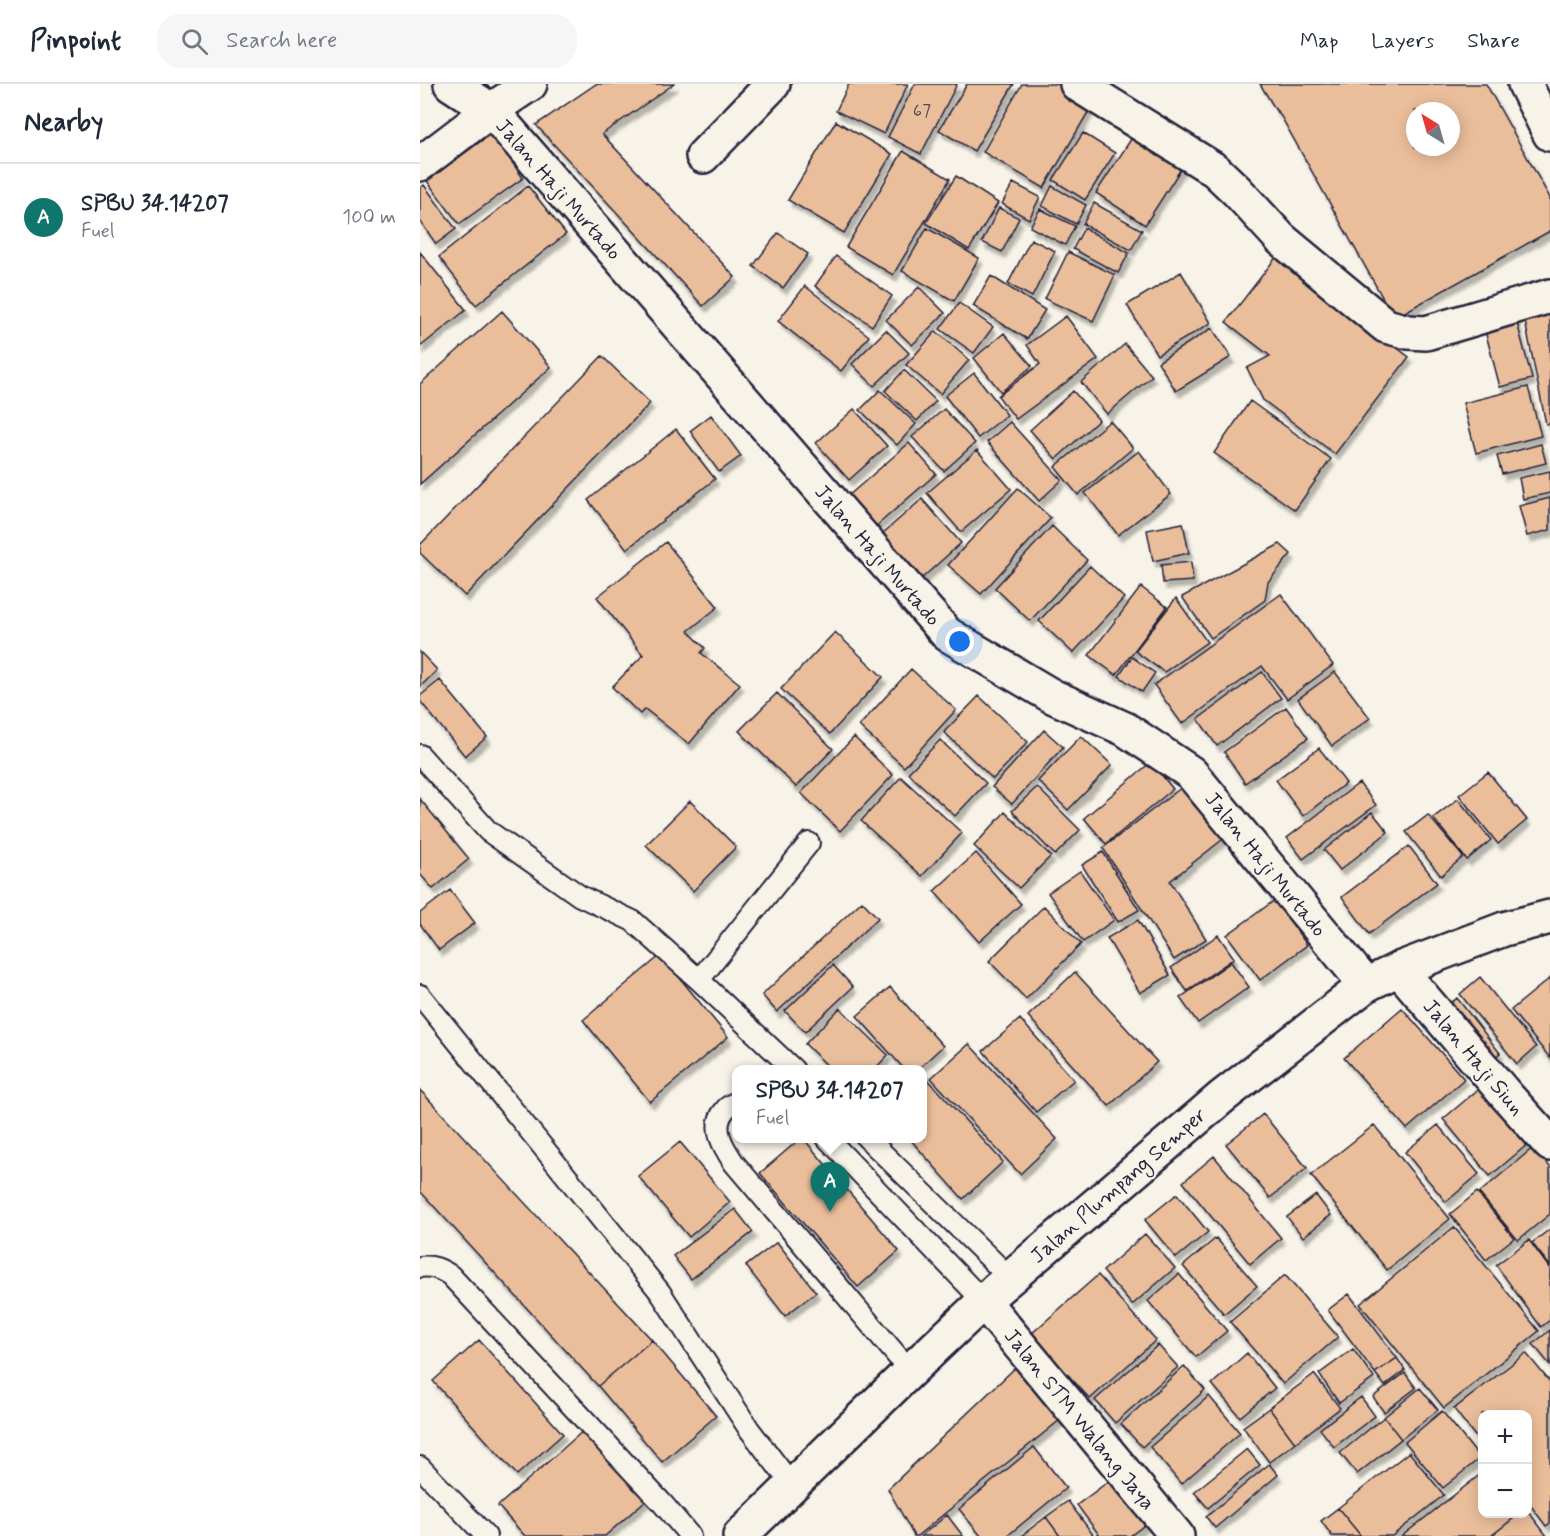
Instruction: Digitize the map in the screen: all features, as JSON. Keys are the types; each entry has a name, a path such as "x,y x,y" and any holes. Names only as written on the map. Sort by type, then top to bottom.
{"street":[{"name":"Jalan Haji Murtado","path":"451,84 491,110 947,634 1052,696 1125,729 1191,773 1366,985"},
{"path":"420,164 491,110 530,84"},
{"path":"703,156 773,84"},
{"path":"1077,84 1215,170 1281,239 1386,326 1408,332 1426,333 1550,296"},
{"path":"1525,84 1550,134"},
{"name":"Jalan Plumpang Semper","path":"740,1536 910,1371 1010,1278 1222,1096 1366,985 1399,969 1504,929 1550,917"},
{"name":"Jalan Haji Siun","path":"1399,969 1550,1144"},
{"name":"Jalan STM Walang Jaya","path":"984,1302 1177,1536"}],"lane":[{"path":"420,755 488,831 580,896 633,921 789,1065"},
{"path":"699,980 809,843"},
{"path":"420,995 660,1292 749,1429 792,1485"},
{"path":"732,1105 725,1109 718,1123 723,1147 734,1163 910,1371"},
{"path":"833,1143 984,1302"},
{"path":"872,1143 1010,1278"},
{"path":"420,1267 429,1266 441,1269 450,1275 690,1536"},
{"path":"420,1467 486,1536"}],"building":[{"path":"596,84 674,84 602,134 735,277 703,306 536,125"},
{"path":"849,84 908,84 884,134 836,111"},
{"path":"915,84 957,84 921,154 888,137"},
{"path":"967,84 1014,84 974,151 939,130"},
{"path":"1022,84 1063,84 1094,102 1044,188 983,152"},
{"path":"1260,84 1486,84 1550,198 1550,231 1394,318 1278,111"},
{"path":"836,121 892,154 844,233 788,200"},
{"path":"492,133 523,178 459,224 427,181"},
{"path":"1083,133 1115,153 1085,200 1053,180"},
{"path":"1135,133 1184,164 1145,225 1096,193"},
{"path":"903,151 950,179 893,275 846,247"},
{"path":"956,176 998,203 969,250 926,223"},
{"path":"1013,183 1040,197 1029,219 1002,204"},
{"path":"424,185 456,229 436,244 420,221 420,188"},
{"path":"528,186 566,234 476,305 439,257"},
{"path":"1052,186 1086,205 1076,224 1042,206"},
{"path":"1094,203 1142,230 1131,250 1083,224"},
{"path":"999,208 1019,218 1002,252 982,242"},
{"path":"1040,209 1075,226 1065,245 1030,227"},
{"path":"927,228 979,258 954,301 902,271"},
{"path":"1084,228 1129,253 1118,273 1073,249"},
{"path":"778,233 808,254 783,288 753,266"},
{"path":"1031,239 1055,251 1032,297 1008,284"},
{"path":"420,252 466,310 420,347"},
{"path":"1068,252 1115,275 1093,321 1045,299"},
{"path":"836,256 892,296 872,326 815,286"},
{"path":"1277,256 1409,357 1335,454 1263,400 1247,368 1270,356 1226,322"},
{"path":"1181,272 1211,323 1157,355 1127,305"},
{"path":"991,276 1045,310 1027,339 973,306"},
{"path":"805,286 869,336 841,371 778,321"},
{"path":"919,287 945,313 912,345 886,320"},
{"path":"1550,301 1550,424 1546,424 1522,307"},
{"path":"959,303 993,327 974,353 940,329"},
{"path":"502,311 551,367 420,484 420,384"},
{"path":"1515,315 1532,379 1500,387 1483,323"},
{"path":"1066,316 1098,359 1016,419 998,396 1040,364 1027,345"},
{"path":"1212,328 1231,357 1176,391 1158,362"},
{"path":"886,330 909,353 874,386 852,364"},
{"path":"936,331 969,360 940,394 906,365"},
{"path":"1004,333 1032,366 1001,392 974,358"},
{"path":"1125,344 1152,376 1107,414 1081,382"},
{"path":"602,356 650,403 465,596 420,553 420,545"},
{"path":"904,370 936,401 917,421 885,391"},
{"path":"974,373 1007,415 978,438 945,396"},
{"path":"1528,387 1541,436 1476,453 1463,403"},
{"path":"880,390 916,424 897,445 860,410"},
{"path":"1073,391 1099,420 1056,459 1030,430"},
{"path":"1250,401 1331,459 1295,510 1214,453"},
{"path":"854,409 887,446 849,480 816,443"},
{"path":"944,409 975,443 944,471 912,437"},
{"path":"711,415 741,456 719,472 690,431"},
{"path":"1110,421 1133,448 1078,495 1055,467"},
{"path":"1010,422 1062,480 1039,501 987,442"},
{"path":"676,429 715,479 627,549 588,500"},
{"path":"909,443 936,474 874,528 847,497"},
{"path":"1541,444 1546,463 1502,474 1497,456"},
{"path":"977,450 1011,489 961,532 927,493"},
{"path":"1139,451 1171,494 1118,535 1085,493"},
{"path":"1550,471 1550,493 1523,499 1519,478"},
{"path":"1018,488 1051,518 981,594 948,565"},
{"path":"1550,498 1550,530 1527,536 1519,506"},
{"path":"922,499 961,543 921,579 882,534"},
{"path":"1183,523 1189,553 1153,561 1147,530"},
{"path":"1052,526 1087,560 1030,621 995,588"},
{"path":"666,542 718,607 688,631 705,648 701,653 740,684 689,744 645,709 640,714 612,687 643,655 597,597"},
{"path":"1280,544 1291,554 1268,582 1265,600 1211,638 1182,597"},
{"path":"1191,562 1193,581 1163,583 1161,565"},
{"path":"1090,566 1124,598 1073,653 1039,621"},
{"path":"1141,587 1167,607 1116,675 1089,655"},
{"path":"1281,594 1333,665 1287,699 1262,666 1182,724 1154,685"},
{"path":"1176,598 1207,642 1164,672 1135,651"},
{"path":"835,632 883,677 830,734 781,689"},
{"path":"420,652 437,670 420,687"},
{"path":"1132,657 1155,673 1142,692 1119,676"},
{"path":"911,669 956,710 904,767 859,726"},
{"path":"1262,672 1281,698 1217,746 1198,719"},
{"path":"1335,672 1370,718 1332,746 1298,699"},
{"path":"440,680 487,737 465,756 420,701 420,696"},
{"path":"777,693 833,749 796,787 739,731"},
{"path":"979,696 1028,742 993,779 944,732"},
{"path":"1286,707 1308,738 1245,783 1224,752"},
{"path":"1044,730 1063,747 1012,804 992,787"},
{"path":"1081,736 1112,765 1068,810 1038,781"},
{"path":"854,737 893,775 840,831 801,793"},
{"path":"940,740 986,783 955,816 908,773"},
{"path":"1319,748 1346,783 1303,816 1276,780"},
{"path":"1151,762 1173,789 1106,844 1084,818"},
{"path":"1488,772 1527,820 1498,844 1459,795"},
{"path":"901,777 962,833 922,876 861,821"},
{"path":"1359,783 1376,805 1303,859 1287,838"},
{"path":"1186,784 1227,836 1170,881 1206,939 1174,960 1103,848"},
{"path":"1037,787 1080,830 1055,855 1012,811"},
{"path":"420,799 469,859 433,889 420,874"},
{"path":"1458,799 1491,840 1467,860 1433,818"},
{"path":"690,801 736,847 693,891 646,845"},
{"path":"1005,812 1051,856 1019,888 974,846"},
{"path":"1372,812 1388,832 1340,870 1324,850"},
{"path":"1428,815 1463,857 1441,876 1406,832"},
{"path":"1409,846 1437,883 1369,934 1342,897"},
{"path":"1103,852 1139,910 1118,922 1082,865"},
{"path":"976,853 1021,904 979,942 934,891"},
{"path":"1080,871 1114,920 1083,942 1048,893"},
{"path":"450,890 475,923 439,950 420,924 420,913"},
{"path":"1275,900 1307,945 1260,980 1227,935"},
{"path":"862,901 878,918 777,1012 762,995"},
{"path":"1044,906 1081,944 1026,999 989,961"},
{"path":"1138,920 1170,975 1140,993 1107,938"},
{"path":"1218,935 1234,958 1187,991 1171,968"},
{"path":"661,955 728,1037 650,1102 583,1020"},
{"path":"1231,962 1249,987 1198,1023 1180,998"},
{"path":"833,965 853,987 805,1032 785,1011"},
{"path":"1075,972 1157,1062 1109,1106 1028,1016"},
{"path":"1480,977 1536,1047 1517,1064 1460,994"},
{"path":"1550,978 1550,1058 1511,1010"},
{"path":"890,987 943,1046 922,1065 901,1065 857,1016"},
{"path":"1457,998 1500,1053 1488,1062 1446,1007"},
{"path":"840,1008 888,1055 879,1065 827,1065 805,1044"},
{"path":"1402,1008 1464,1079 1407,1129 1344,1058"},
{"path":"1020,1019 1074,1080 1036,1112 983,1051"},
{"path":"969,1044 1057,1139 1020,1174 931,1078"},
{"path":"927,1078 1003,1162 963,1199 913,1143 927,1143"},
{"path":"1481,1087 1528,1144 1490,1176 1443,1119"},
{"path":"420,1090 652,1340 598,1386 420,1191"},
{"path":"1263,1114 1307,1168 1270,1198 1226,1144"},
{"path":"1374,1125 1450,1219 1387,1270 1311,1175"},
{"path":"1438,1125 1479,1174 1446,1202 1405,1152"},
{"path":"680,1142 730,1202 689,1237 638,1176"},
{"path":"795,1143 807,1143 899,1251 858,1287 760,1173"},
{"path":"1534,1147 1550,1167 1550,1214 1518,1240 1479,1193"},
{"path":"1214,1156 1281,1238 1250,1264 1183,1182"},
{"path":"1477,1192 1514,1238 1486,1260 1450,1214"},
{"path":"1177,1194 1208,1232 1176,1258 1145,1220"},
{"path":"1316,1195 1331,1215 1303,1237 1287,1217"},
{"path":"735,1209 753,1232 691,1279 673,1256"},
{"path":"1454,1227 1539,1331 1444,1408 1360,1304"},
{"path":"1550,1229 1550,1266 1532,1243"},
{"path":"1145,1234 1175,1268 1132,1305 1103,1271"},
{"path":"1216,1238 1257,1286 1224,1314 1183,1266"},
{"path":"1529,1240 1550,1269 1550,1320 1541,1327 1496,1265"},
{"path":"777,1242 816,1292 785,1316 746,1266"},
{"path":"1179,1274 1227,1331 1196,1357 1148,1301"},
{"path":"1098,1275 1156,1340 1090,1399 1031,1334"},
{"path":"1285,1275 1338,1337 1283,1384 1230,1322"},
{"path":"1349,1294 1397,1358 1375,1373 1328,1310"},
{"path":"1550,1330 1550,1365 1533,1344"},
{"path":"479,1340 563,1434 517,1475 433,1381"},
{"path":"652,1340 716,1416 662,1462 598,1386"},
{"path":"1158,1345 1178,1367 1115,1423 1095,1400"},
{"path":"1353,1349 1374,1378 1339,1403 1319,1374"},
{"path":"1247,1353 1275,1388 1240,1417 1212,1384"},
{"path":"1526,1353 1550,1382 1550,1523 1546,1526 1532,1507 1532,1410 1478,1410 1478,1440 1454,1409"},
{"path":"1397,1358 1405,1370 1385,1386 1375,1373"},
{"path":"1017,1366 1066,1415 917,1536 914,1536 888,1489"},
{"path":"1184,1366 1205,1390 1142,1447 1121,1424"},
{"path":"1405,1373 1416,1388 1384,1412 1373,1397"},
{"path":"1314,1374 1340,1408 1295,1443 1269,1408"},
{"path":"1420,1388 1438,1410 1401,1439 1384,1417"},
{"path":"1209,1396 1240,1433 1181,1484 1150,1447"},
{"path":"1361,1397 1375,1416 1334,1447 1320,1429"},
{"path":"1269,1408 1295,1443 1269,1462 1243,1427"},
{"path":"1442,1411 1478,1456 1478,1460 1443,1488 1405,1442"},
{"path":"1384,1417 1401,1439 1357,1474 1340,1453"},
{"path":"584,1430 646,1500 605,1536 525,1536 498,1506"},
{"path":"1034,1447 1066,1488 1007,1536 981,1536 959,1509"},
{"path":"1247,1449 1260,1465 1208,1508 1194,1492"},
{"path":"1409,1452 1444,1495 1392,1536 1361,1536 1338,1508"},
{"path":"1269,1464 1278,1475 1215,1528 1206,1517"},
{"path":"1478,1476 1478,1518 1514,1518 1491,1536 1402,1536"},
{"path":"1113,1478 1147,1523 1130,1536 1100,1536 1077,1505"},
{"path":"1068,1501 1094,1536 1060,1536 1046,1517"},
{"path":"1338,1508 1361,1536 1332,1536 1321,1521"},
{"path":"947,1515 963,1536 921,1536"},
{"path":"1532,1516 1547,1536 1491,1536 1514,1518"},
{"path":"1046,1517 1060,1536 1021,1536"}],"place":[{"name":"SPBU 34.14207","path":"830,1212"}]}
